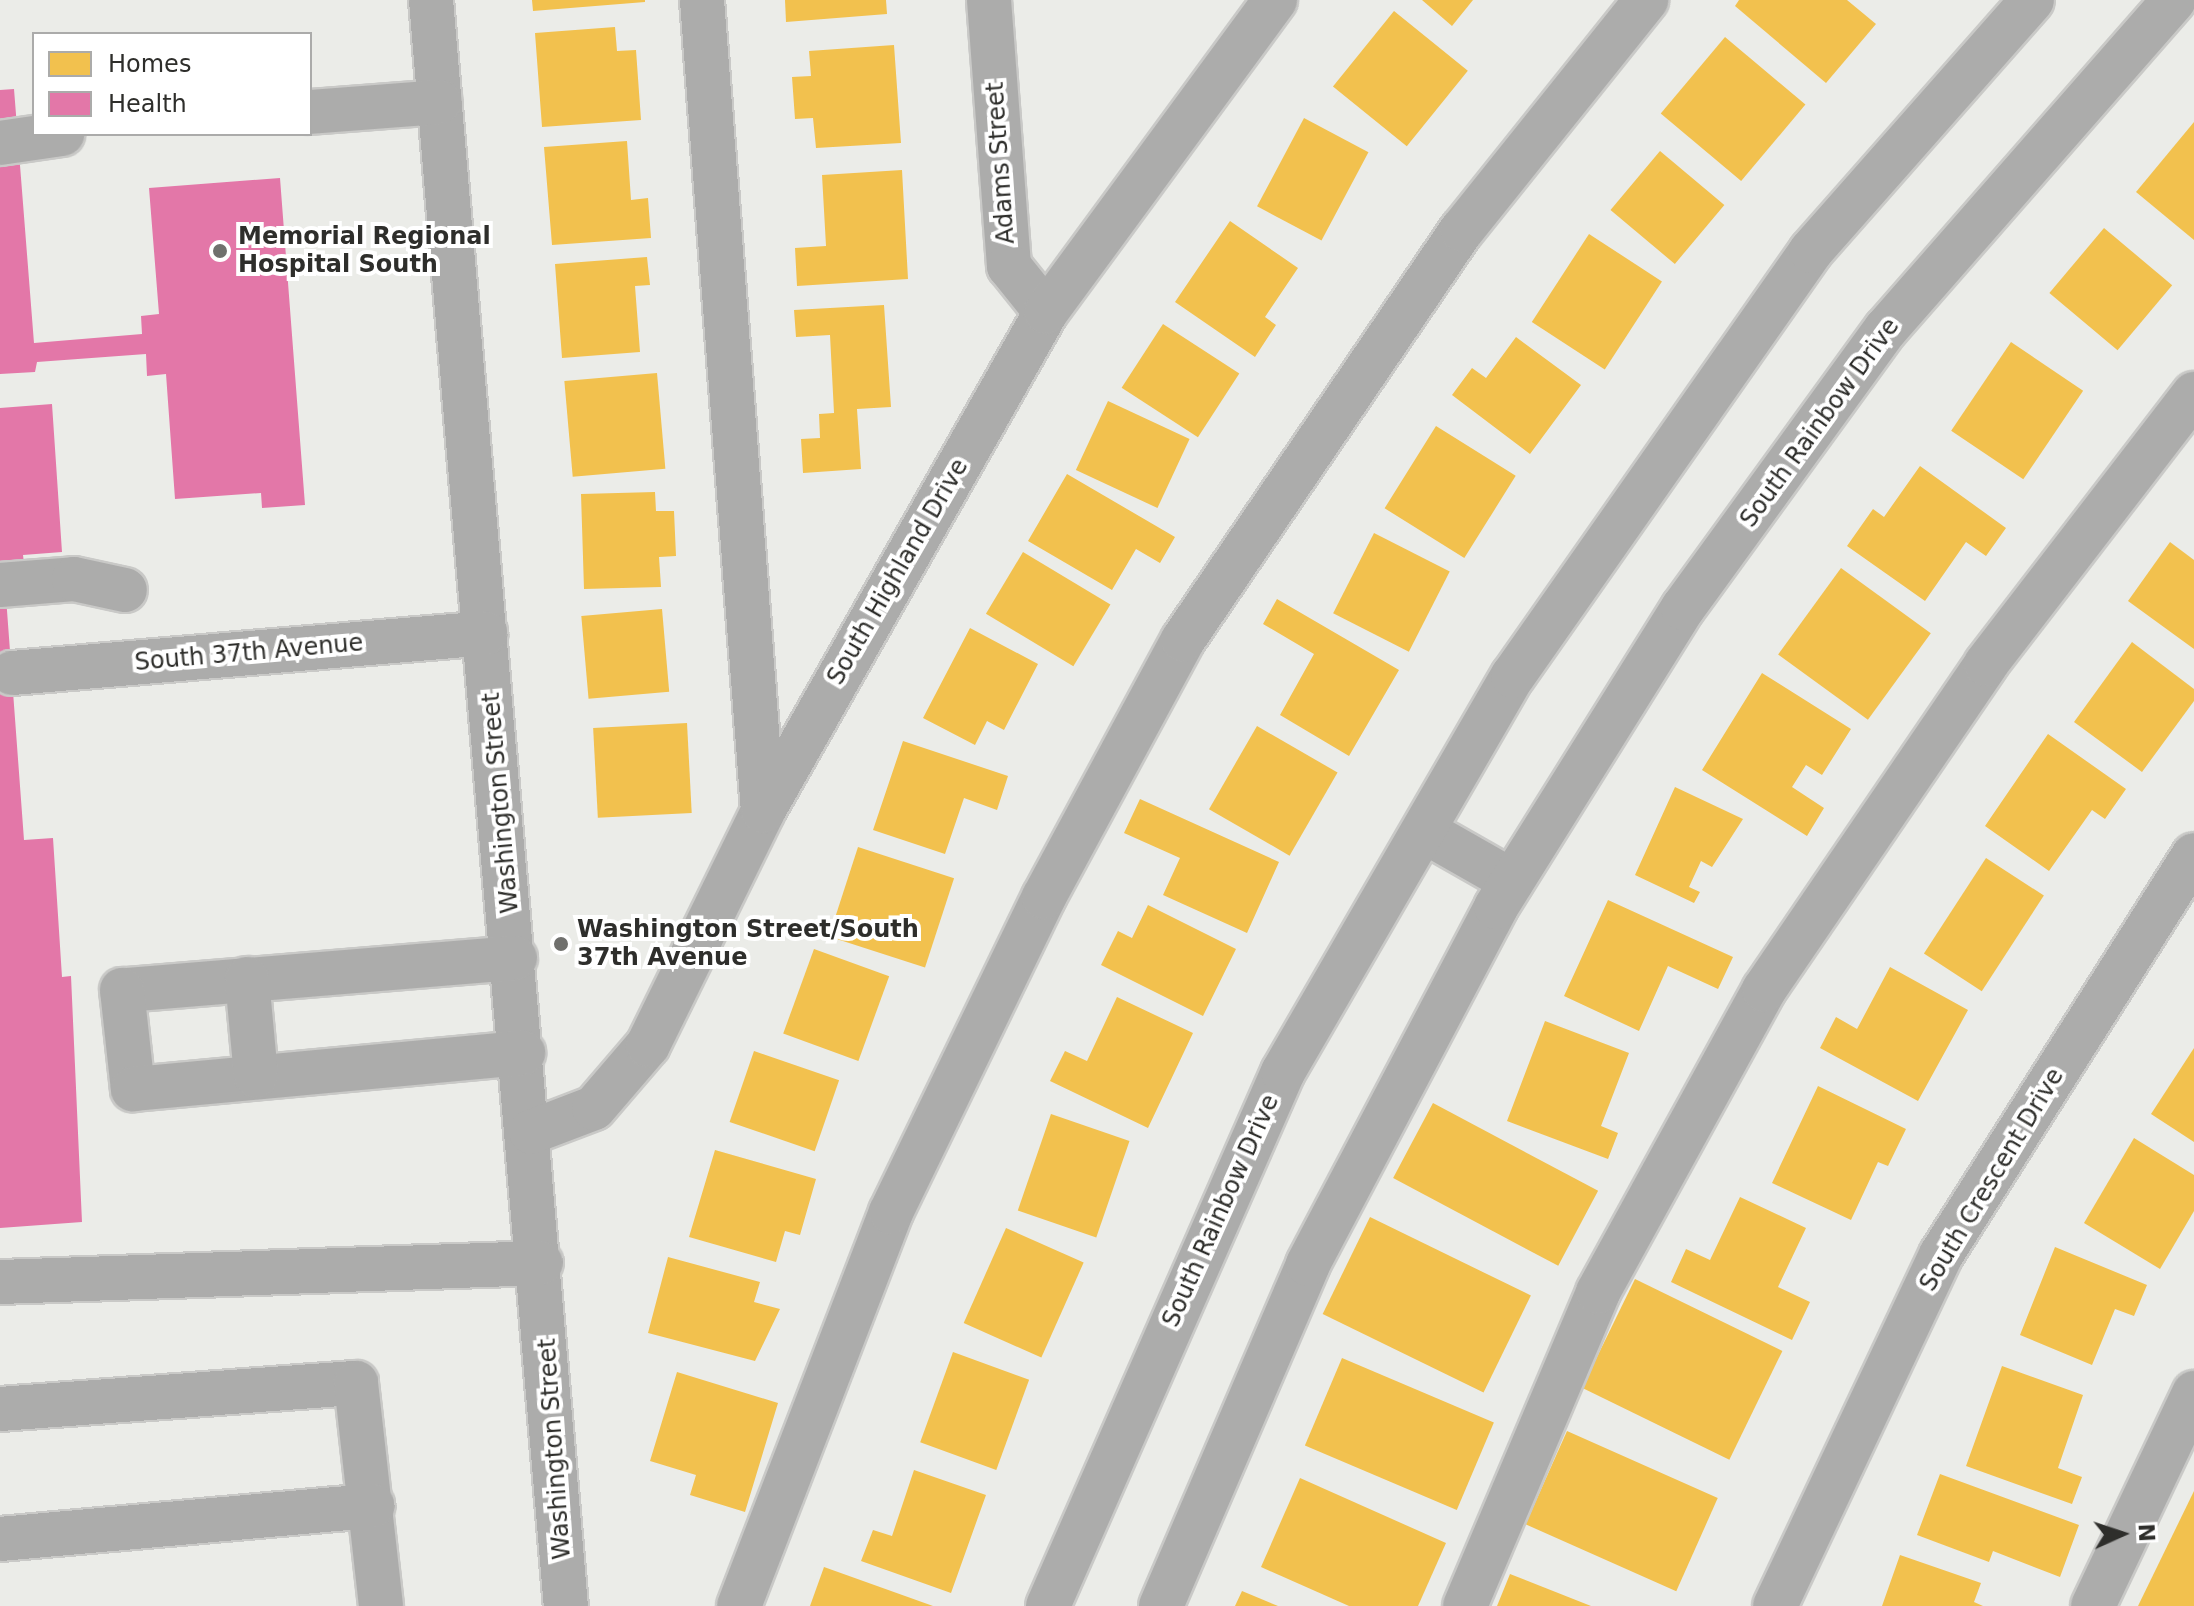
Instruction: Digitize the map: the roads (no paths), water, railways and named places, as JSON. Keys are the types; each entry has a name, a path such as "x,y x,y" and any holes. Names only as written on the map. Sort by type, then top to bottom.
{"street":[{"name":"Washington Street","path":"431,0 531,1132 566,1606"},
{"path":"702,0 763,811"},
{"name":"Adams Street","path":"989,0 1009,266 1046,312"},
{"name":"South Highland Drive","path":"531,1132 594,1108 648,1045 763,811 1046,312 1275,0"},
{"path":"739,1606 891,1212 1037,911 1183,640 1462,230 1646,0"},
{"name":"South Rainbow Drive","path":"1048,1606 1283,1072 1513,676 1811,251 2032,0"},
{"name":"South Rainbow Drive","path":"1161,1606 1308,1264 1512,881 1683,608 1886,329 2170,11"},
{"path":"312,112 440,102"},
{"path":"0,143 48,136"},
{"path":"1465,1606 1598,1292 1764,990 1986,664 2194,394"},
{"path":"0,585 74,579 125,590"},
{"name":"South 37th Avenue","path":"12,673 485,633"},
{"path":"1424,831 1512,881"},
{"name":"South Crescent Drive","path":"1775,1606 1941,1255 2194,855"},
{"path":"515,958 122,990 133,1089 523,1053"},
{"path":"247,979 256,1076"},
{"path":"0,1282 541,1263"},
{"path":"0,1409 356,1383 373,1506 381,1606"},
{"path":"2093,1606 2194,1393"},
{"path":"0,1539 373,1506"}],"place":[{"name":"Memorial Regional Hospital South","path":"220,251"},
{"name":"Washington Street/South 37th Avenue","path":"561,944"}]}
